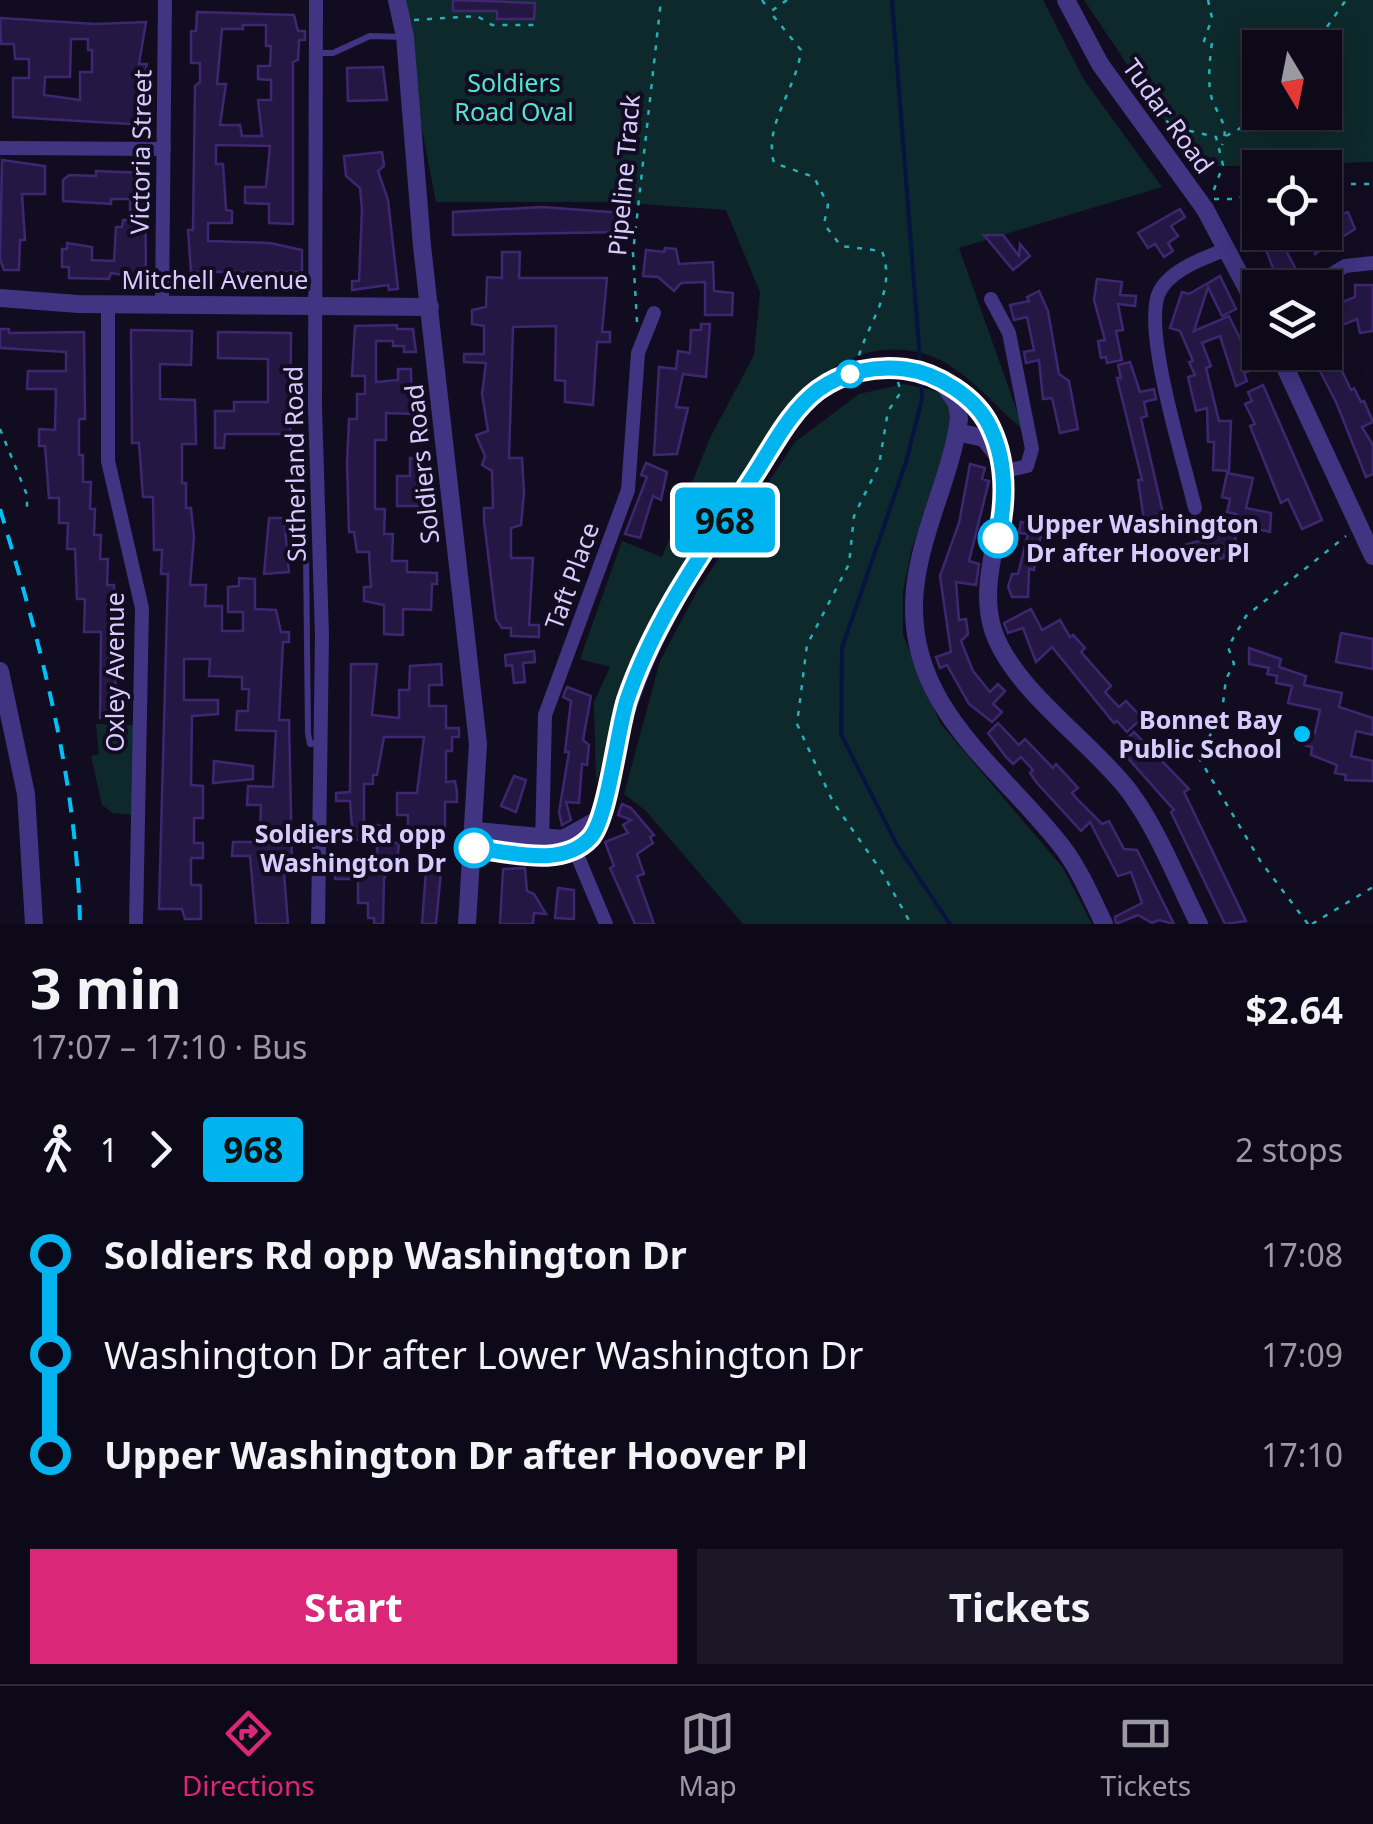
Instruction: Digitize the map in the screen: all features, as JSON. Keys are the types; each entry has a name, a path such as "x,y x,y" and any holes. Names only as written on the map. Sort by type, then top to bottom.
{"street":[{"name":"Victoria Street","path":"162,306 166,0"},
{"name":"Soldiers Road","path":"396,0 404,30 430,308 477,725 475,839 467,924"},
{"name":"Tudar Road","path":"1066,0 1100,64 1208,204 1242,278"},
{"name":"Sutherland Road","path":"317,1 318,924"},
{"path":"0,148 164,150"},
{"path":"1194,508 1153,327 1158,292 1187,266 1227,249"},
{"path":"1338,270 1373,263"},
{"name":"Mitchell Avenue","path":"0,298 108,305 430,308"},
{"path":"991,299 1008,333 1032,449 1026,466 1002,472"},
{"name":"Oxley Avenue","path":"108,305 108,461 142,608 136,924"},
{"name":"Taft Place","path":"542,846 545,716 628,490 638,353 654,313"},
{"path":"475,839 542,846 560,856 596,831 629,694 667,610 799,409 831,382 858,372 882,368 913,370 969,400 988,422 1002,472 1003,518 988,596 998,641 1018,672 1129,791 1199,924"},
{"path":"1286,370 1373,556"},
{"path":"943,384 957,403 957,432 918,567 914,609 919,654 948,720 1060,843 1104,924"},
{"path":"957,432 979,435 990,443 1002,472"},
{"path":"0,670 26,794 34,924"},
{"path":"573,844 606,924"}],"lane":[{"path":"318,53 333,53 370,36 404,30"},
{"path":"306,554 308,733 310,744 320,743"}],"path":[{"name":"Pipeline Track","path":"638,353 633,253 661,0"},
{"path":"762,0 801,50 798,72 773,132 770,149 774,163 814,177 828,205 824,224 840,246 882,251 888,267 889,280 858,357 858,372"},
{"path":"770,12 787,0"},
{"path":"1208,0 1212,18 1204,42 1212,42 1210,97 1226,136"},
{"path":"1325,30 1346,0"},
{"path":"404,30 436,16 477,16 492,24 540,25"},
{"path":"1139,92 1173,127 1216,136 1223,165 1208,204"},
{"path":"1221,147 1226,136 1242,127"},
{"path":"1342,184 1373,184"},
{"path":"1208,204 1242,197"},
{"path":"882,368 897,381 901,392 888,411 878,465 854,516 849,564 808,645 797,724 833,802 882,872 910,924"},
{"path":"0,429 26,495 27,512"},
{"path":"1360,528 1327,547 1246,616 1228,647 1234,664 1226,680 1222,711 1199,758 1260,862 1310,924 1373,887"}],"green space":[{"name":"Soldiers Road Oval","path":"397,0 1043,0 1084,80 1162,187 959,248 1024,431 941,360 886,350 849,359 816,381 786,411 760,446 640,651 596,782 594,702 610,667 580,659 622,541 662,557 710,438 754,355 760,292 726,210 611,202 436,202"},
{"path":"1084,0 1373,0 1373,162 1342,163 1342,150 1242,150 1242,166 1196,167"},
{"path":"904,384 944,393 950,402 951,431 911,552 903,592 903,635 940,723 1063,868 1092,924 743,924 646,811 624,794 660,661 696,593 795,442 859,394"},
{"path":"96,724 138,725 136,815 113,813 102,805 91,756 99,754"}],"building":[{"path":"453,0 535,3 534,19 497,19 497,11 453,11"},
{"path":"197,12 294,15 298,31 305,31 305,40 299,40 298,60 293,62 293,224 269,223 269,204 245,203 245,187 266,187 270,146 216,145 216,164 223,164 226,210 232,211 232,223 208,223 208,241 270,243 302,250 302,272 191,272 188,230 193,230 195,86 200,82 200,63 191,63 191,31 196,31","holes":["266,25 270,66 258,66 258,79 271,80 271,100 258,100 262,136 242,136 240,125 220,125 226,84 217,84 222,29"]},
{"path":"0,18 95,24 146,22 139,64 147,64 140,100 147,105 146,125 13,117 13,78 29,78 29,59 15,59 14,44 1,44","holes":["71,39 88,39 92,72 80,72 80,100 44,95 45,77 70,77"]},
{"path":"383,67 387,100 348,101 347,68"},
{"path":"382,152 384,166 378,171 388,200 398,289 389,290 388,285 352,290 352,281 359,281 362,209 360,188 346,176 344,156"},
{"path":"2,160 45,166 45,194 22,194 25,240 20,240 19,270 4,270 0,259"},
{"path":"96,171 145,173 146,279 111,273 109,279 69,278 69,267 62,267 62,249 67,249 67,243 92,247 92,260 114,261 116,227 122,227 123,220 130,220 130,199 111,199 111,204 63,201 63,180 69,175 96,176"},
{"path":"542,207 623,213 623,232 453,235 453,212"},
{"path":"1180,209 1185,217 1171,226 1178,236 1168,243 1173,251 1164,257 1155,244 1148,248 1138,233"},
{"path":"1348,212 1355,229 1342,237 1342,214"},
{"path":"984,235 1003,235 1019,256 1020,244 1030,256 1013,270"},
{"path":"665,248 676,249 679,264 713,262 714,291 733,293 732,315 705,315 705,282 681,283 674,291 658,277 643,276 646,250 664,252"},
{"path":"1266,250 1286,250 1296,270 1274,270"},
{"path":"502,252 520,252 519,278 607,278 602,332 610,332 610,342 597,342 593,405 565,402 565,381 555,380 556,326 513,327 509,458 522,458 524,493 521,525 511,528 511,558 533,558 529,625 539,625 539,637 511,636 511,628 502,628 496,619 484,521 484,508 493,508 492,471 482,465 485,456 476,435 488,431 482,394 486,363 464,362 464,354 484,354 484,326 472,324 472,310 486,307 487,277 502,278"},
{"path":"1220,276 1236,309 1222,316 1208,287 1194,331 1229,316 1242,342 1242,370 1252,370 1244,373 1247,381 1236,386 1220,336 1202,343 1211,366 1206,368 1219,421 1231,421 1229,471 1213,470 1214,442 1208,442 1207,408 1196,411 1188,377 1195,375 1189,362 1193,361 1180,331 1170,328 1182,292 1189,294"},
{"path":"1097,279 1122,282 1120,295 1136,296 1135,306 1118,304 1123,330 1116,331 1122,360 1107,363 1106,357 1101,358 1098,341 1105,340 1094,300"},
{"path":"1355,285 1373,285 1373,331 1360,333 1357,319 1342,325 1342,302 1355,297"},
{"path":"1039,291 1048,311 1059,374 1069,381 1078,429 1060,433 1052,398 1043,399 1039,360 1026,363 1024,352 1034,350 1027,317 1014,320 1010,305 1029,301 1027,297"},
{"path":"701,324 710,324 706,377 683,374 676,407 688,408 677,454 654,455 659,367 676,369 678,351 690,353 691,330 701,330"},
{"path":"397,325 397,329 413,329 416,352 404,352 404,346 393,346 393,341 376,341 376,382 398,380 398,369 411,369 412,414 386,413 386,440 375,440 375,509 385,509 384,534 393,534 392,561 407,561 407,572 437,573 437,584 432,584 431,610 403,609 403,635 384,634 384,605 364,601 364,587 371,587 369,552 357,552 354,532 349,532 347,463 349,419 357,419 357,394 365,394 365,376 352,376 355,326"},
{"path":"0,329 9,329 9,333 84,332 85,419 79,419 79,455 83,455 83,482 91,482 90,509 95,509 94,535 101,535 100,559 108,559 107,585 114,585 116,718 100,718 101,632 84,632 85,599 77,599 75,549 67,549 68,523 59,523 59,498 49,498 45,446 39,446 39,429 55,430 56,389 27,389 28,371 66,371 66,352 0,348"},
{"path":"131,330 192,331 191,365 160,364 160,399 195,400 196,444 182,444 182,483 186,483 186,508 191,508 194,537 190,585 206,585 205,606 222,606 222,631 243,631 243,612 228,612 228,587 239,586 239,578 255,579 255,609 276,610 281,632 289,632 289,642 283,642 279,720 289,720 292,874 284,873 288,924 256,924 250,856 232,856 233,842 255,842 255,836 260,836 261,805 247,805 248,786 273,787 276,731 236,730 237,711 248,711 249,689 242,689 242,677 209,676 210,659 184,659 184,700 218,700 218,714 192,716 191,785 203,786 203,818 194,818 194,843 203,843 203,858 191,858 191,885 201,885 201,919 185,919 182,909 159,909 168,574 161,574 162,550 154,550 153,497 143,497 139,443 132,443"},
{"path":"218,332 291,333 290,434 225,434 224,448 215,448 215,411 234,411 234,402 268,402 268,359 218,358"},
{"path":"1130,362 1140,392 1154,389 1156,399 1144,402 1147,416 1141,418 1166,526 1158,535 1151,529 1142,531 1139,522 1144,520 1138,480 1142,480 1117,378 1121,378 1118,365"},
{"path":"1319,370 1341,370 1351,390 1354,388 1364,401 1373,422 1362,427 1373,445 1373,474 1366,477"},
{"path":"1263,385 1322,520 1302,529 1288,499 1281,503 1250,426 1255,424 1245,404 1252,401 1248,392"},
{"path":"410,458 430,463 426,506 397,506 397,476 410,476"},
{"path":"646,463 667,472 661,500 653,496 640,538 625,534 647,477 641,475"},
{"path":"970,464 985,468 982,479 989,481 969,561 979,564 976,585 956,582 959,620 966,619 968,634 961,641 973,671 990,692 998,684 1005,691 993,704 1002,712 992,722 969,704 947,665 940,668 936,657 951,652 940,576 959,523"},
{"path":"1227,473 1253,478 1246,508 1271,513 1270,532 1236,524 1236,514 1227,512 1230,499 1222,497"},
{"path":"269,518 284,518 289,572 264,574"},
{"path":"1021,522 1043,525 1034,570 1029,569 1028,597 1012,597 1008,587 1012,574 1018,574 1028,534 1019,533"},
{"path":"1234,531 1237,547 1223,550 1224,558 1209,561 1207,553 1174,562 1170,549"},
{"path":"1031,609 1042,630 1060,620 1111,686 1105,692 1119,707 1126,701 1142,718 1127,732 1117,721 1114,723 1052,647 1036,662 1023,628 1008,633 1004,623"},
{"path":"1341,633 1373,639 1373,669 1336,662"},
{"path":"1249,648 1281,659 1279,667 1306,676 1304,685 1342,693 1339,707 1373,718 1373,735 1356,731 1351,756 1373,761 1373,781 1345,780 1346,775 1335,773 1337,765 1311,755 1312,747 1295,743 1293,728 1315,733 1320,710 1288,703 1292,686 1276,683 1277,676 1267,674 1269,668 1249,664"},
{"path":"534,651 535,662 523,663 525,682 514,683 512,665 506,666 505,655"},
{"path":"351,664 377,664 372,715 399,718 399,690 409,690 410,666 441,664 442,685 429,685 429,706 446,706 446,728 459,728 459,737 452,737 452,751 446,751 446,782 455,781 457,802 445,802 445,840 408,840 408,815 397,815 397,793 417,793 424,737 384,737 377,775 373,775 373,784 364,784 364,822 386,827 385,840 353,840 350,801 336,801 336,793 350,792"},
{"path":"567,687 591,696 583,740 589,745 587,765 582,764 579,803 566,802 571,820 562,825 559,812 569,752 565,752 571,701 563,697"},
{"path":"998,723 1019,745 1025,739 1053,768 1056,764 1078,788 1072,793 1077,799 1102,824 1109,821 1124,849 1137,850 1174,924 1159,920 1152,923 1138,915 1116,924 1115,917 1142,903 1131,872 1118,876 1090,822 1081,831 1037,783 1030,773 1033,770 1021,757 1013,764 1006,757 988,733"},
{"path":"1134,732 1189,789 1184,792 1246,921 1225,924 1171,812 1174,810 1118,747"},
{"path":"214,761 253,766 253,779 213,783"},
{"path":"514,776 526,780 516,812 501,806"},
{"path":"622,804 631,808 654,835 650,837 653,843 637,854 644,874 637,876 654,924 635,924 610,868 614,866 605,842 628,833 623,825 631,820 618,815"},
{"path":"377,843 399,843 396,873 387,873 384,878 383,924 374,924 374,918 368,918 368,903 358,903 358,879 335,879 336,868 377,869"},
{"path":"525,868 527,891 534,894 546,914 534,913 533,924 500,924 503,869"},
{"path":"426,871 441,871 436,924 422,924"},
{"path":"558,888 574,890 574,919 555,918"}],"waterway":[{"path":"892,0 920,360"},
{"path":"921,380 922,399 906,462 842,648 841,734 897,845 950,924"}],"railway":[{"path":"0,509 29,611 64,765 80,924"}],"bus line":[{"name":"968","path":"474,848 560,856 576,850 596,831 619,724 649,644 686,579 788,423 815,392 831,382 882,368 913,370 961,393 979,409 1002,458 1004,498 998,538"}],"place":[{"name":"Upper Washington Dr after Hoover Pl","path":"998,538"},
{"name":"Bonnet Bay Public School","path":"1302,734"},
{"name":"Soldiers Rd opp Washington Dr","path":"474,848"}]}
